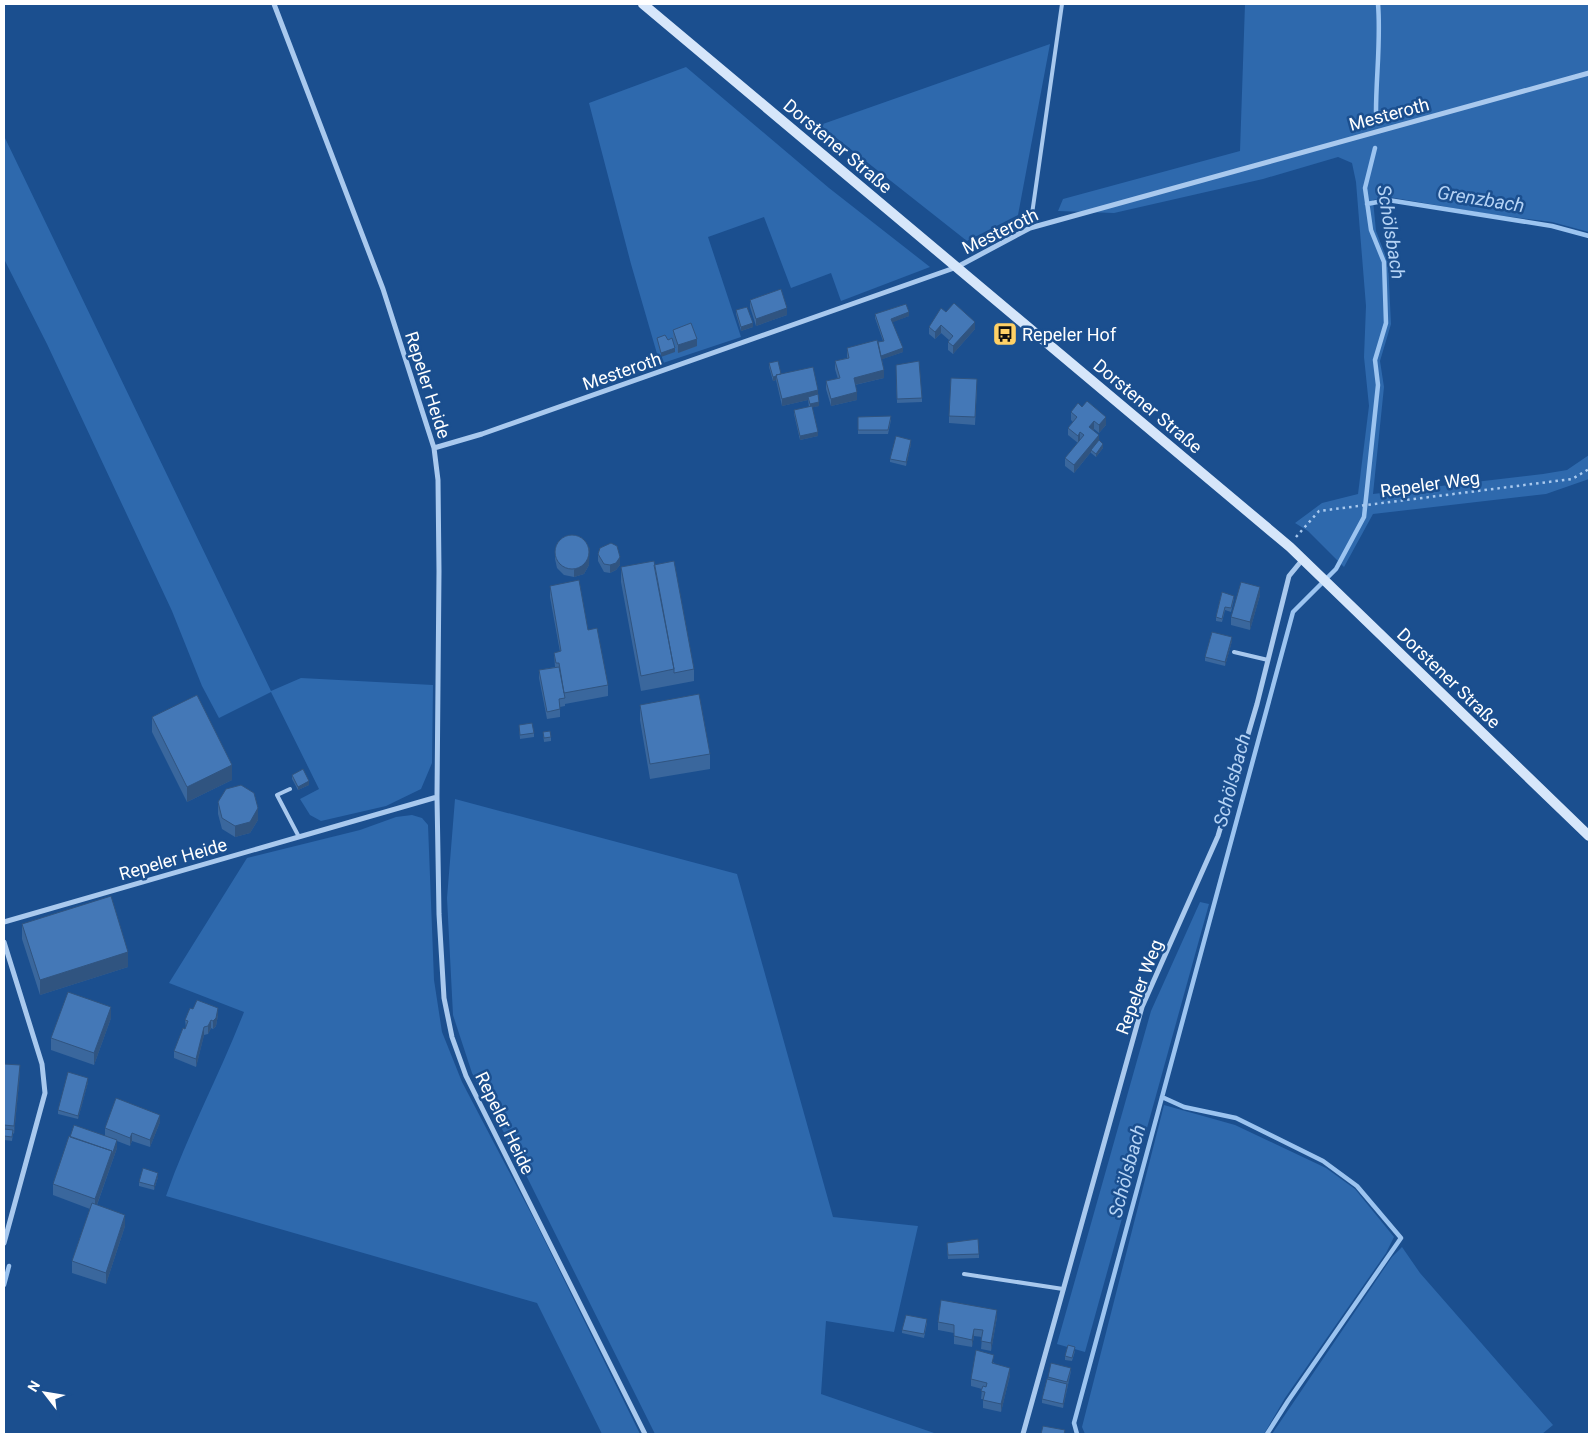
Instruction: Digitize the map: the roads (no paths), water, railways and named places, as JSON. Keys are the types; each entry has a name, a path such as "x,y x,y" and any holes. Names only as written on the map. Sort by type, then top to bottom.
{"main road":[{"name":"Dorstener Straße","path":"643,4 1290,547 1589,836"}],"street":[{"name":"Repeler Heide","path":"274,4 383,289 434,448 438,480 439,571 436,797 444,998 452,1037 466,1076 645,1434"},
{"name":"Mesteroth","path":"434,448 482,434 958,267 1030,228 1589,73"},
{"name":"Repeler Weg","path":"1023,1434 1142,1007 1218,836 1268,660 1288,576 1303,559"},
{"name":"Repeler Heide","path":"4,922 436,797"},
{"path":"4,942 42,1064 46,1093 4,1242"}],"lane":[{"path":"1030,228 1062,4"},
{"path":"1234,652 1268,660"},
{"path":"290,789 277,795 299,837"},
{"path":"964,1274 1062,1289"}],"waterway":[{"name":"Schölsbach","path":"1376,112 1378,4"},
{"name":"Schölsbach","path":"1077,1434 1074,1423 1293,612 1336,569 1364,517 1378,385 1375,360 1386,323 1384,262 1371,230 1365,188 1375,148"},
{"name":"Grenzbach","path":"1367,204 1388,200 1552,226 1589,236"},
{"path":"1162,1097 1184,1107 1236,1118 1323,1161 1357,1186 1401,1238 1267,1434"},
{"path":"4,1285 9,1266"}],"place":[{"name":"Repeler Hof","path":"1005,334"}]}
